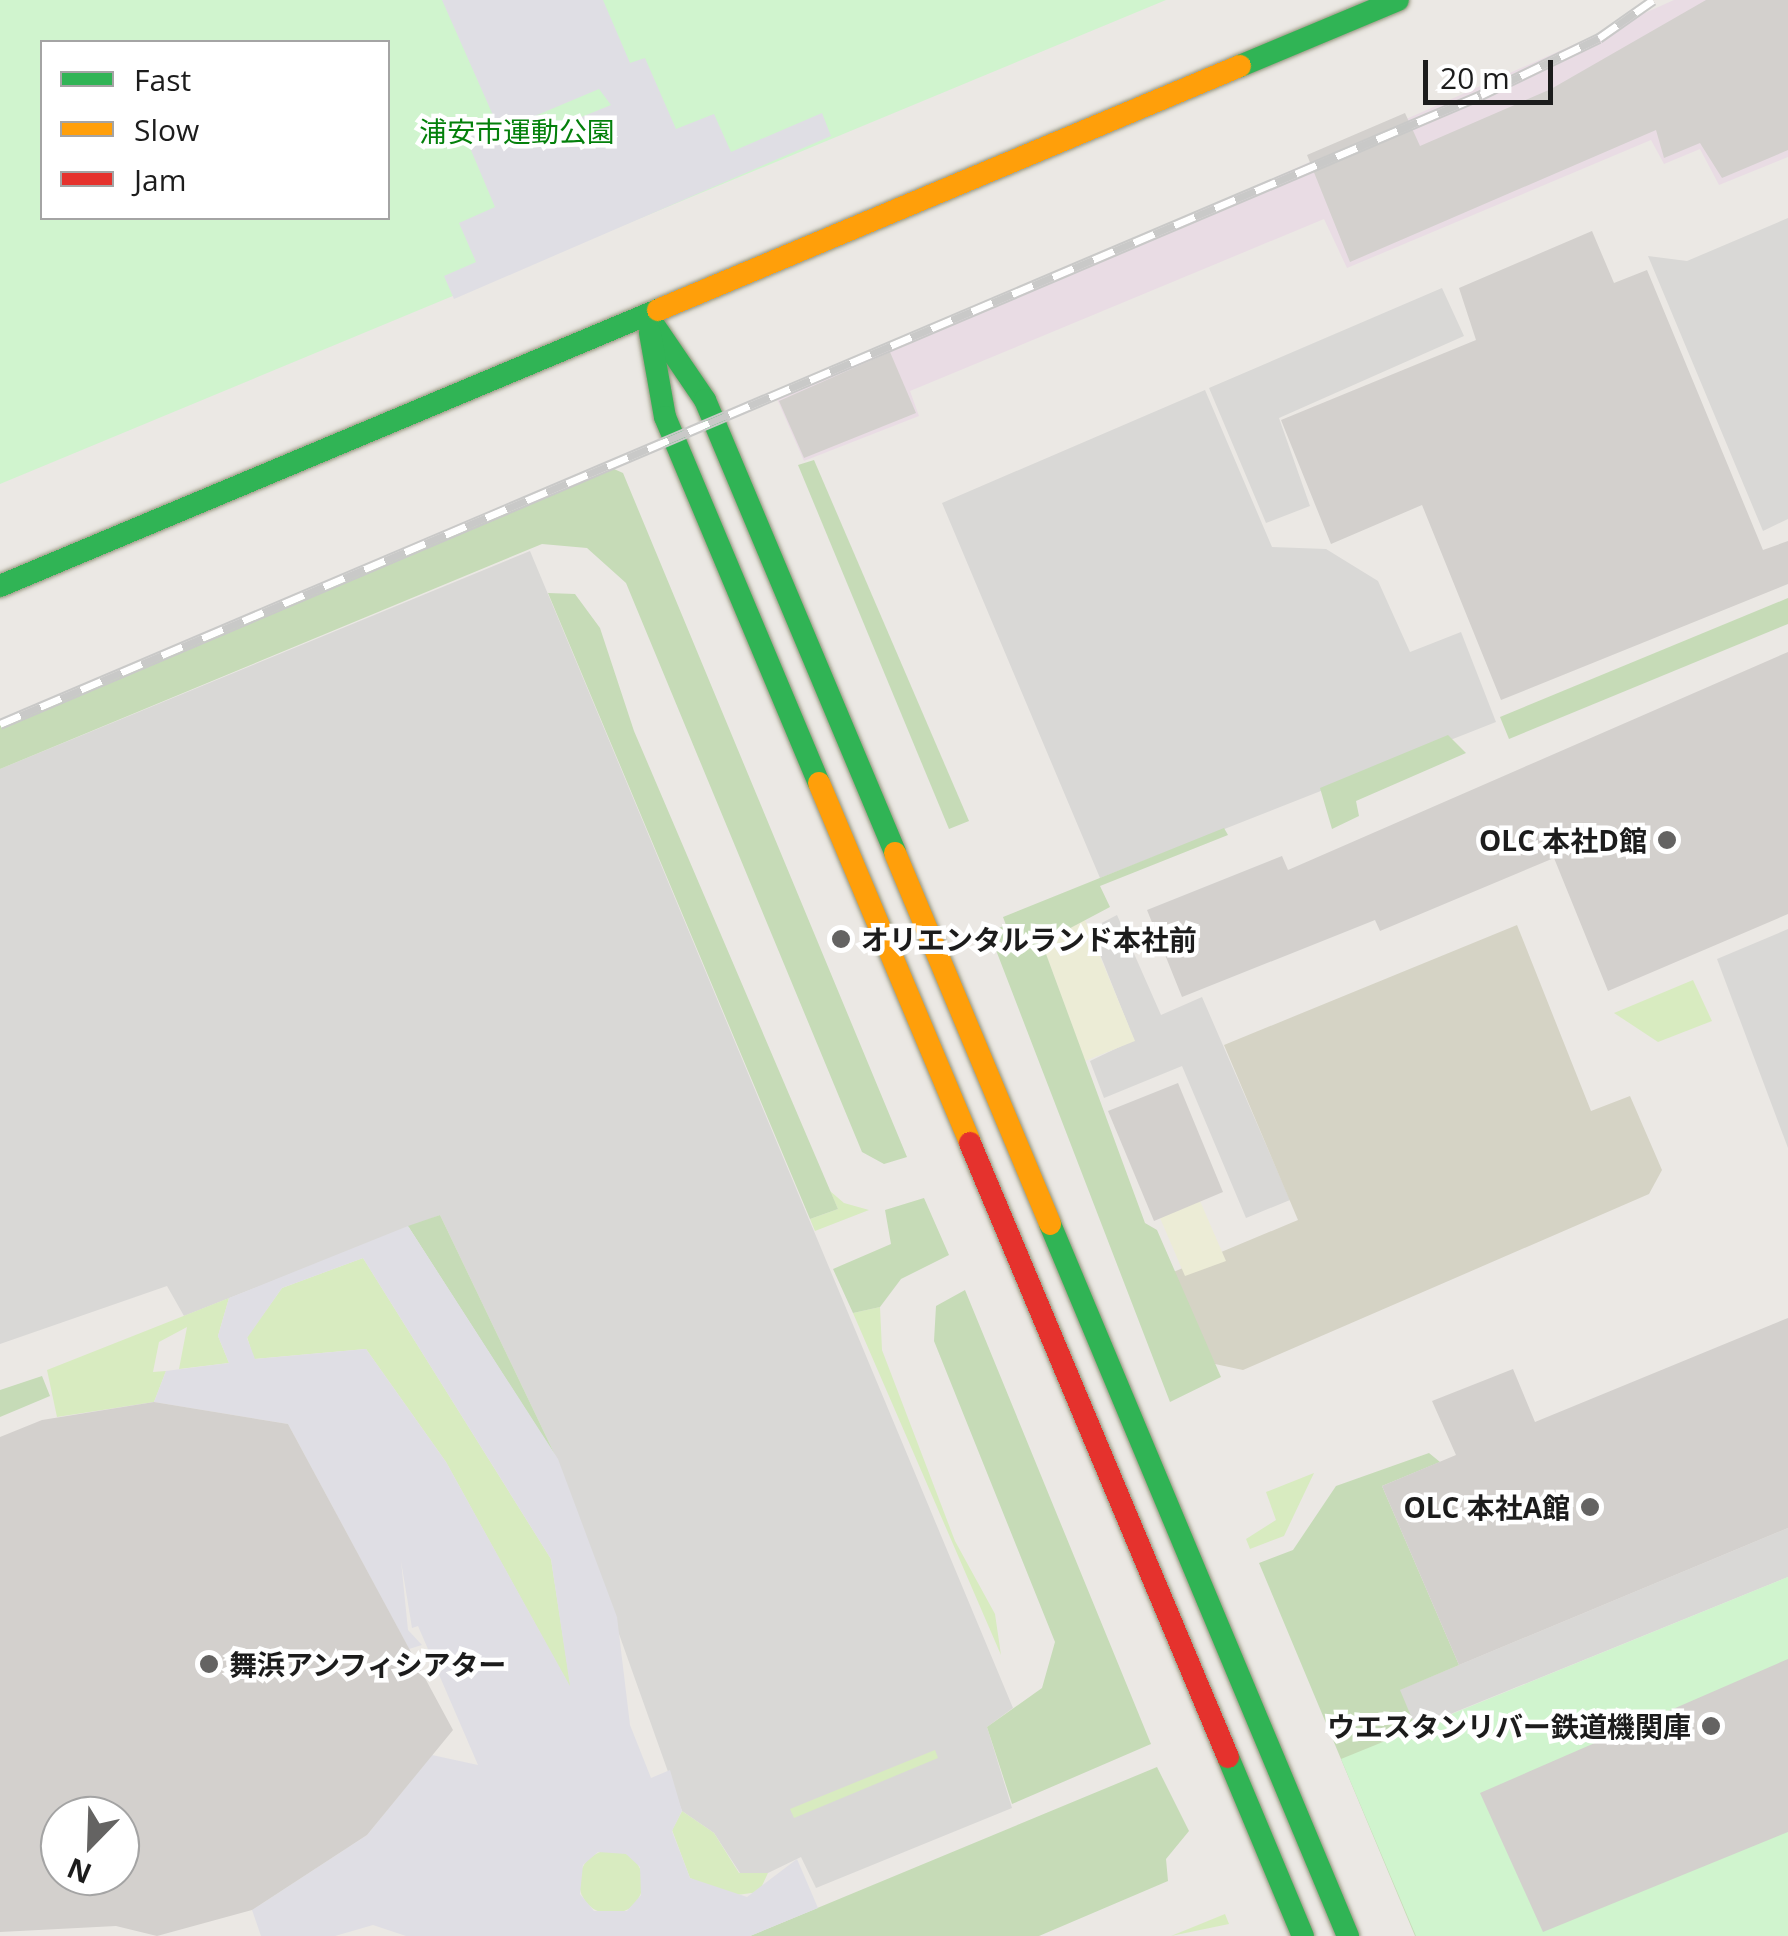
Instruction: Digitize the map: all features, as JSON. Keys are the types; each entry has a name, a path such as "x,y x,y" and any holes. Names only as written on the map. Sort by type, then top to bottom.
{"street":[{"path":"0,586 1398,0"},
{"path":"647,315 665,417 1303,1936"},
{"path":"647,315 705,400 1348,1936"}],"shaded area":[{"path":"442,0 603,0 630,63 645,58 676,129 714,114 731,152 822,113 831,136 454,299 444,276 476,262 459,223 495,207 465,136 496,122","holes":["599,89 611,105 525,140 523,121"]},
{"path":"1674,0 1788,0 1788,157 1719,185 1700,149 1664,164 1651,140 1347,268 1324,219 910,391 919,416 804,461 777,399"},
{"path":"1788,218 1788,519 1763,531 1648,256 1687,261"},
{"path":"1442,288 1464,336 1279,418 1310,506 1266,523 1209,388"},
{"path":"1205,390 1272,547 1326,549 1378,581 1410,652 1461,632 1496,722 1100,878 942,503"},
{"path":"530,551 1013,1708 987,1727 1012,1808 816,1888 801,1857 768,1873 740,1873 714,1833 682,1811 556,1457 440,1215 184,1316 167,1286 0,1344 0,769"},
{"path":"1117,915 1161,1015 1202,997 1290,1200 1246,1218 1182,1066 1104,1098 1090,1061 1134,1040 1090,929"},
{"path":"1517,925 1591,1111 1630,1096 1662,1170 1649,1194 1243,1370 1215,1364 1171,1273 1298,1220 1224,1045"},
{"path":"1788,929 1788,1148 1717,959"},
{"path":"408,1226 558,1459 617,1617 630,1725 651,1778 670,1770 682,1811 672,1831 690,1878 747,1897 797,1859 818,1908 750,1936 406,1936 373,1925 335,1936 261,1936 252,1910 367,1835 432,1755 478,1765 418,1626 412,1628 401,1561 408,1630 422,1645 409,1649 288,1424 154,1402 166,1371 229,1363 218,1336 229,1298","holes":["363,1258 551,1559 570,1686 446,1462 366,1349 255,1359 247,1338 282,1288","598,1852 626,1854 640,1867 641,1895 627,1911 594,1911 580,1894 583,1865"]},
{"path":"1788,1528 1788,1577 1416,1728 1399,1690"}],"green space":[{"name":"浦安市運動公園","path":"0,0 1166,0 0,484"},
{"path":"814,460 969,821 949,829 798,465"},
{"path":"614,469 623,473 907,1157 884,1164 862,1152 626,583 587,548 542,544 0,769 0,722"},
{"path":"548,593 575,594 600,628 634,731 838,1209 810,1219"},
{"path":"1788,598 1788,624 1509,739 1500,717"},
{"path":"1448,735 1466,753 1356,801 1359,816 1332,829 1320,788"},
{"path":"1224,828 1228,835 1100,886 1110,907 1042,943 1145,1223 1157,1230 1221,1377 1170,1402 989,932 1006,925 1003,917"},
{"path":"1085,920 1135,1041 1085,1061 1042,943"},
{"path":"1693,980 1712,1021 1658,1042 1614,1013"},
{"path":"830,1191 844,1203 869,1210 815,1231 810,1219 838,1209"},
{"path":"924,1198 949,1255 901,1279 880,1307 853,1313 833,1269 891,1244 885,1210"},
{"path":"1200,1201 1226,1261 1185,1276 1160,1218"},
{"path":"440,1215 556,1457 408,1226"},
{"path":"363,1258 551,1559 571,1689 446,1462 366,1349 254,1359 247,1337 282,1288"},
{"path":"965,1290 1151,1744 1012,1804 987,1727 1042,1688 1055,1642 934,1341 936,1306"},
{"path":"229,1298 218,1336 229,1363 179,1369 187,1327 159,1342 153,1372 166,1371 154,1402 57,1417 47,1370"},
{"path":"880,1307 882,1350 955,1541 995,1614 1001,1655 853,1313"},
{"path":"42,1376 50,1396 0,1417 0,1390"},
{"path":"1429,1453 1440,1462 1382,1486 1459,1665 1400,1690 1416,1728 1453,1936 1415,1936 1259,1563 1293,1550 1336,1486"},
{"path":"1314,1473 1284,1536 1250,1549 1246,1539 1276,1520 1266,1492"},
{"path":"1788,1577 1788,1936 1416,1936 1341,1759"},
{"path":"935,1750 938,1758 794,1818 790,1809"},
{"path":"1157,1767 1189,1831 1166,1859 1168,1881 1039,1936 750,1936"},
{"path":"682,1811 714,1833 739,1873 768,1873 759,1892 729,1896 690,1878 672,1830"},
{"path":"611,1850 634,1859 643,1882 634,1905 611,1914 588,1905 579,1882 588,1859"},
{"path":"1225,1914 1229,1924 1171,1936"}],"building":[{"path":"1706,0 1788,0 1788,150 1722,178 1700,143 1664,158 1656,130 1350,262 1307,155 1405,113 1420,146 1551,89"},
{"path":"1592,231 1614,283 1647,270 1763,550 1788,541 1788,584 1501,700 1422,505 1331,544 1281,420 1476,340 1459,288"},
{"path":"890,352 916,413 804,458 779,401"},
{"name":"OLC 本社D館","path":"1788,652 1788,914 1608,991 1554,858 1380,931 1375,920 1182,997 1147,910 1282,856 1288,870"},
{"path":"1178,1083 1223,1192 1154,1221 1108,1111"},
{"name":"OLC 本社A館","path":"1788,1318 1788,1528 1459,1665 1382,1486 1456,1455 1432,1401 1513,1369 1535,1422"},
{"name":"舞浜アンフィシアター","path":"154,1402 288,1424 453,1730 367,1835 252,1910 157,1936 116,1926 0,1932 0,1437 42,1420"},
{"name":"ウエスタンリバー鉄道機関庫","path":"1788,1659 1788,1832 1543,1932 1480,1793"}],"railway":[{"path":"0,724 1481,95 1599,38 1653,0"}],"traffic: fast":[{"path":"1240,66 1398,0"},
{"path":"0,586 658,310"},
{"path":"647,315 705,400 895,853"},
{"path":"650,333 665,417 819,783"},
{"path":"1050,1224 1348,1936"},
{"path":"1228,1757 1303,1936"}],"traffic: slow":[{"path":"658,310 1240,66"},
{"path":"819,783 970,1143"},
{"path":"895,853 1050,1224"}],"traffic: jam":[{"path":"970,1143 1228,1757"}],"place":[{"name":"OLC 本社D館","path":"1667,840"},
{"name":"オリエンタルランド本社前","path":"841,939"},
{"name":"OLC 本社A館","path":"1590,1507"},
{"name":"舞浜アンフィシアター","path":"209,1664"},
{"name":"ウエスタンリバー鉄道機関庫","path":"1711,1726"}]}
